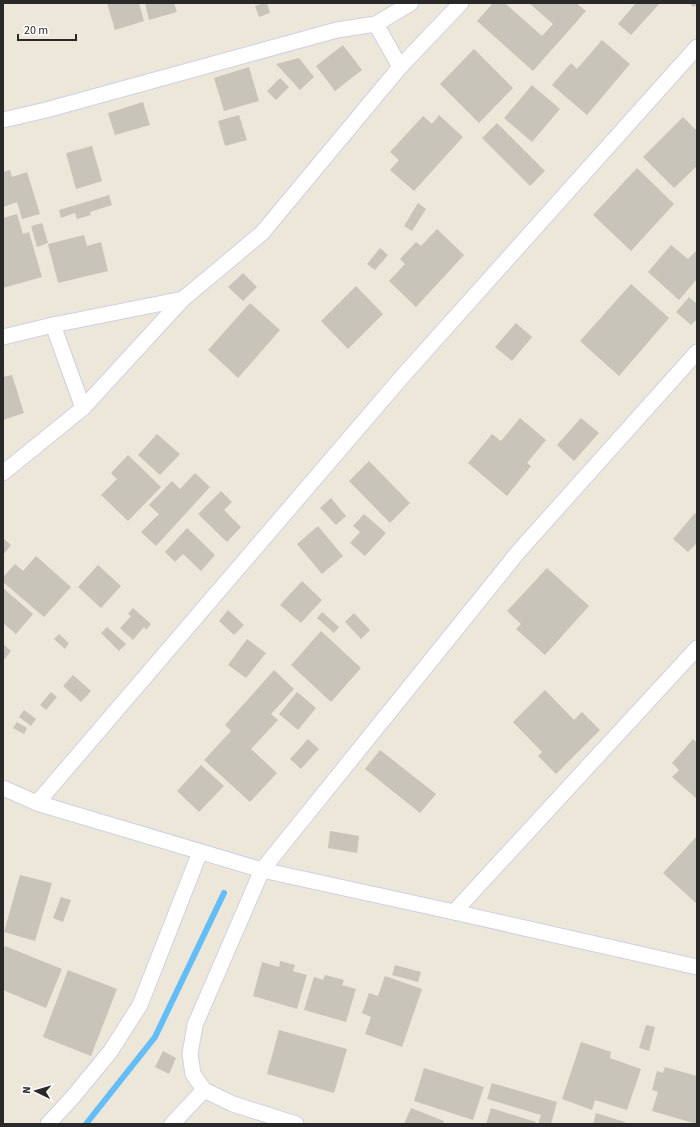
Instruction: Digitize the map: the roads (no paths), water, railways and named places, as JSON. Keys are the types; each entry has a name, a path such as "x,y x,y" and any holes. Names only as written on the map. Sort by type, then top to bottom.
{"street":[{"path":"3,120 46,110 337,30 376,24 411,3"},
{"path":"3,473 83,408 183,300 262,233 400,67 461,3"},
{"path":"376,24 400,67"},
{"path":"37,803 401,378 697,47"},
{"path":"3,337 53,325 183,300"},
{"path":"53,325 83,408"},
{"path":"296,1124 233,1104 204,1090 193,1074 190,1054 195,1025 262,870 519,551 697,352"},
{"path":"454,912 697,648"},
{"path":"3,788 37,803 262,870 697,967"},
{"path":"48,1124 72,1098 110,1052 140,1006 200,852"},
{"path":"172,1124 204,1090"},
{"path":"233,1104 260,1124"}],"waterway":[{"path":"86,1124 155,1037 224,893"}]}
